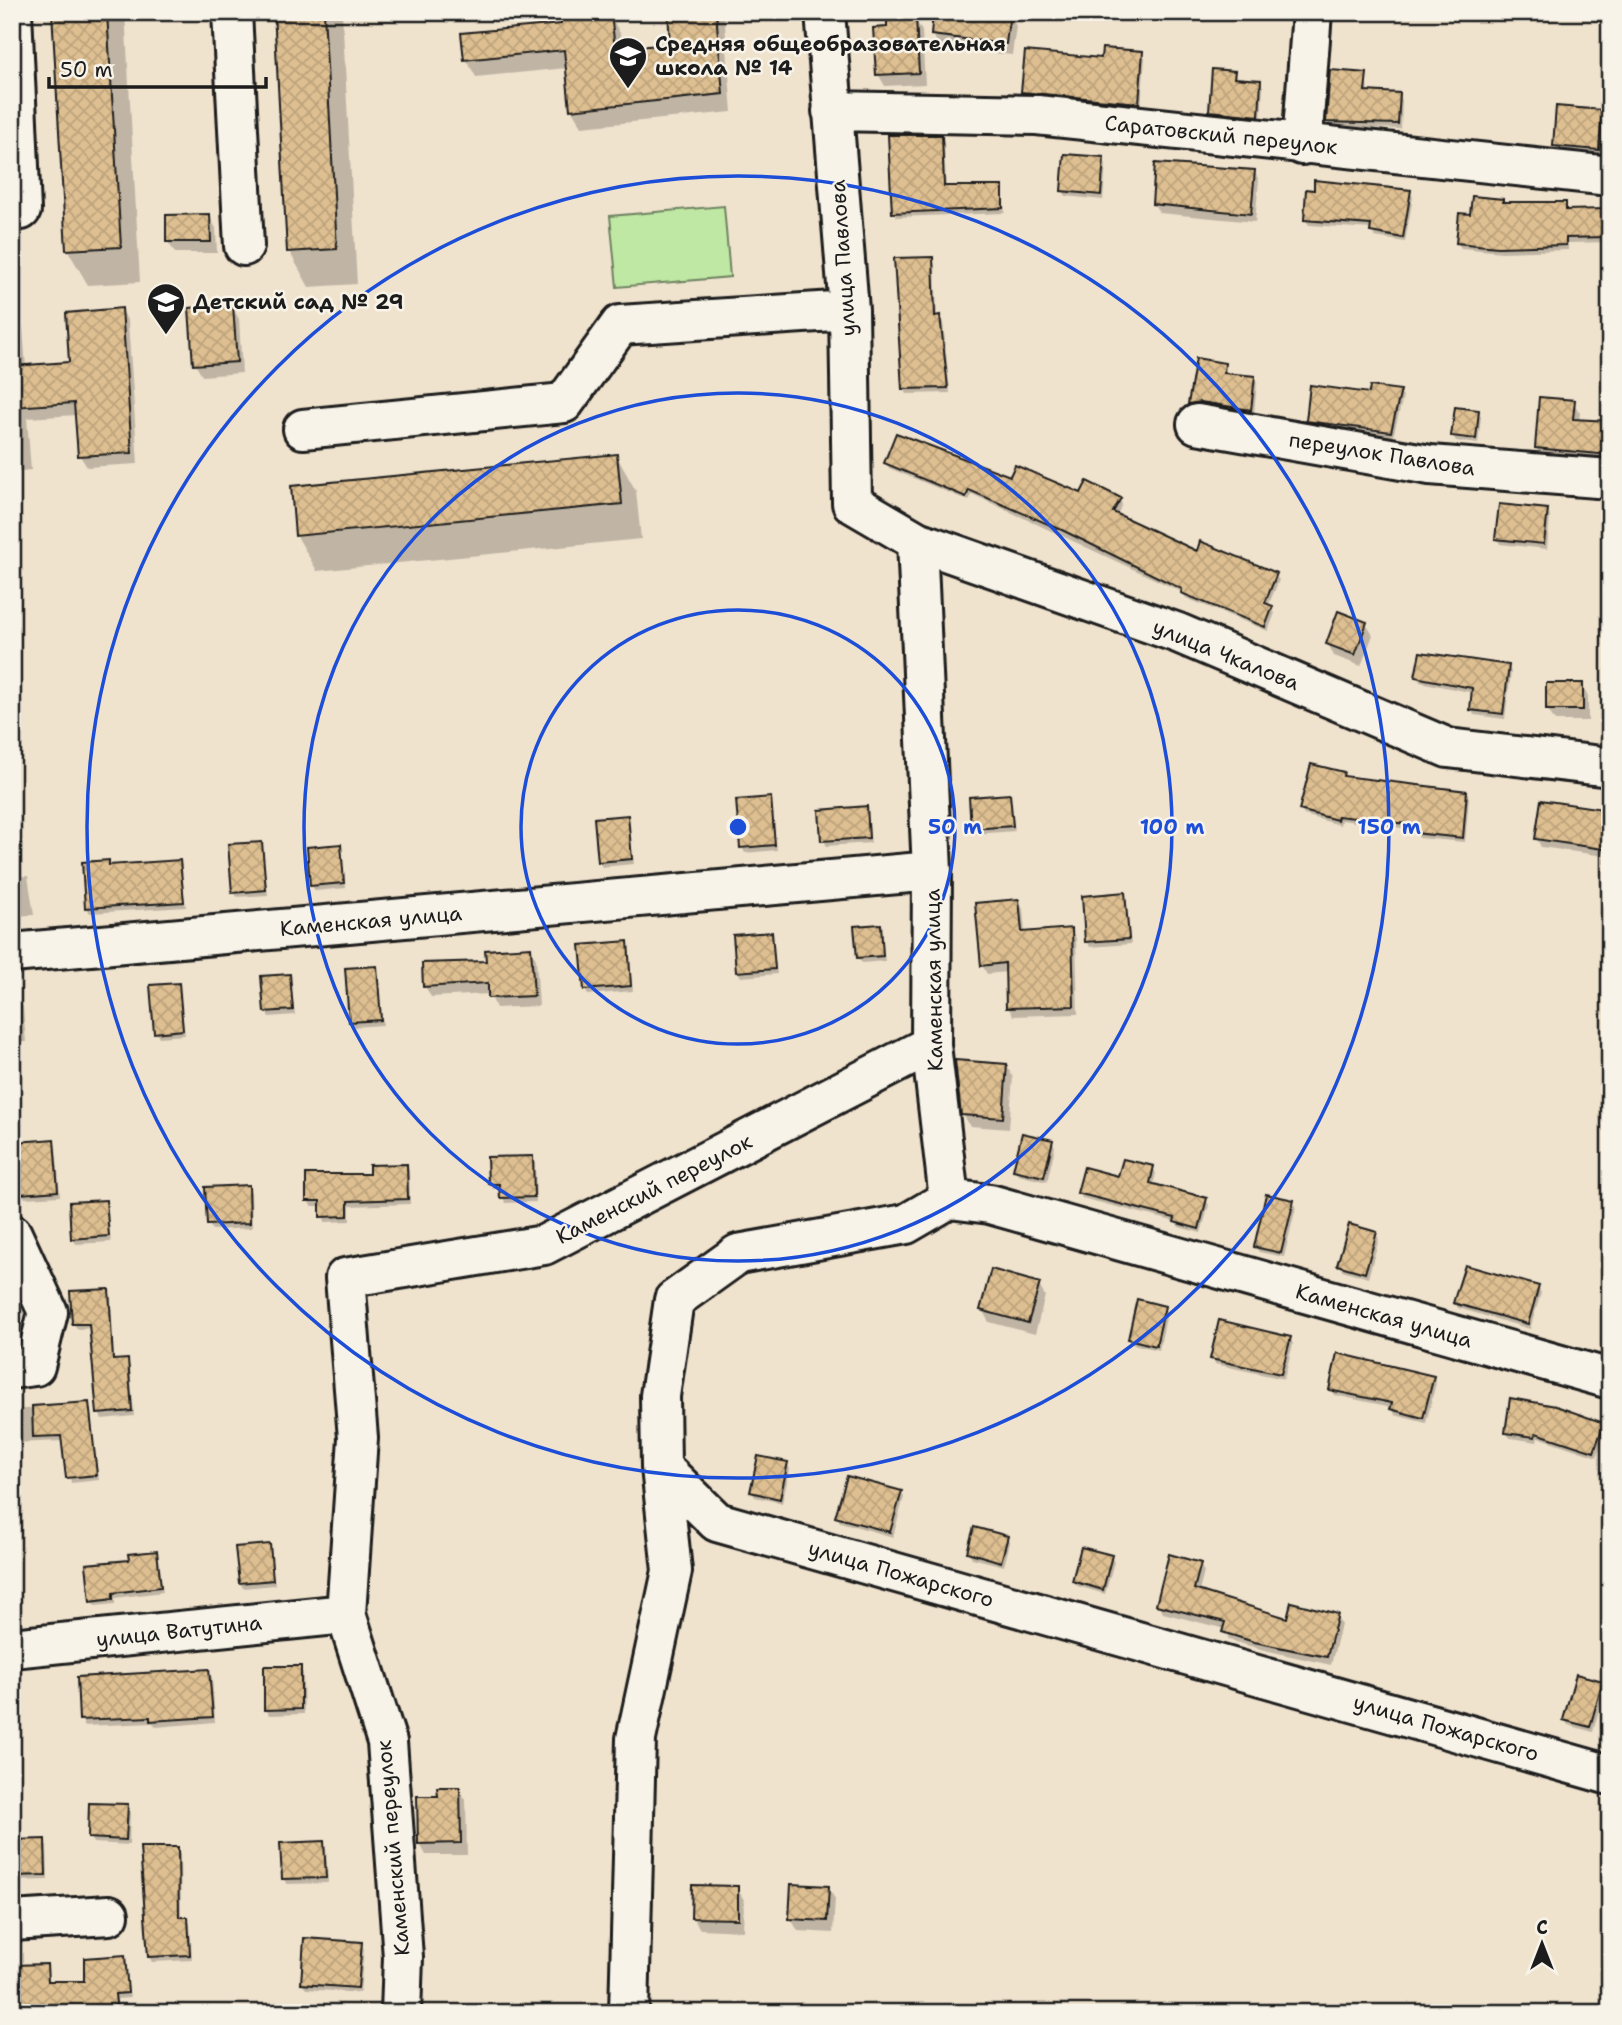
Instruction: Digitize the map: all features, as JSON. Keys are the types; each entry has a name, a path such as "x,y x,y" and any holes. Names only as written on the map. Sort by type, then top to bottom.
{"street":[{"path":"12,12 22,210"},
{"path":"232,12 244,246"},
{"name":"улица Павлова","path":"825,12 849,310 852,503"},
{"path":"1302,145 1312,12"},
{"name":"Саратовский переулок","path":"832,111 1037,115 1610,176"},
{"path":"303,429 564,403 620,325 849,310"},
{"name":"переулок Павлова","path":"1197,424 1430,465 1610,479"},
{"name":"улица Чкалова","path":"852,503 917,541 1178,633 1448,748 1610,767"},
{"path":"917,541 932,871"},
{"name":"Каменская улица","path":"12,953 932,871 931,1045 948,1199 990,1204 1610,1379"},
{"name":"Каменский переулок","path":"401,2013 403,1957 387,1742 346,1614 358,1438 345,1278 544,1245 931,1045"},
{"path":"629,2013 636,1739 673,1571 661,1467 660,1396 674,1300 738,1254 906,1224 948,1199"},
{"path":"12,1234 48,1312 34,1366 12,1369"},
{"name":"улица Пожарского","path":"661,1467 717,1522 1610,1774"},
{"name":"улица Ватутина","path":"12,1648 346,1614"},
{"path":"12,1922 109,1915"}],"green space":[{"path":"724,206 730,277 617,287 610,216"}],"building":[{"path":"52,12 107,12 121,247 66,250"},
{"path":"274,12 324,12 337,249 287,252"},
{"path":"668,12 716,12 723,94 570,110 564,50 464,60 461,33 561,24 561,18 611,13 615,49 670,44"},
{"path":"933,12 1010,12 1006,44 931,35"},
{"path":"916,18 919,73 876,75 873,28 887,27 887,19"},
{"path":"1102,48 1143,51 1139,103 1021,92 1025,51 1101,58"},
{"path":"1212,69 1235,71 1234,78 1261,80 1259,116 1209,111"},
{"path":"1330,70 1367,73 1365,91 1400,93 1398,124 1326,122"},
{"path":"1556,106 1602,110 1599,150 1553,146"},
{"path":"888,135 942,135 944,186 1003,186 1003,208 892,213"},
{"path":"1064,154 1104,157 1101,195 1061,191"},
{"path":"1155,163 1255,170 1251,214 1152,204"},
{"path":"1314,180 1411,190 1403,238 1370,232 1371,225 1304,220 1306,189 1314,190"},
{"path":"1472,196 1503,199 1503,202 1566,202 1566,210 1605,209 1605,237 1566,238 1566,245 1498,247 1456,243 1459,213 1470,214"},
{"path":"210,214 211,242 166,242 166,215"},
{"path":"933,257 935,316 940,315 948,388 902,389 894,258"},
{"path":"233,305 237,362 193,365 189,308"},
{"path":"122,308 132,453 78,456 74,403 12,407 12,366 69,362 66,313"},
{"path":"1196,358 1225,363 1224,373 1255,376 1251,410 1201,402 1188,404"},
{"path":"1310,385 1369,393 1370,386 1401,390 1391,432 1306,421"},
{"path":"1539,397 1575,400 1573,419 1610,421 1610,455 1535,448"},
{"path":"1455,407 1479,410 1476,439 1451,436"},
{"path":"896,433 1010,476 1015,465 1081,493 1087,481 1121,498 1113,512 1197,551 1200,541 1277,573 1265,603 1273,606 1265,627 1181,593 1182,589 1062,530 969,490 966,497 884,463"},
{"path":"617,454 622,504 295,536 291,486"},
{"path":"1499,504 1548,509 1544,544 1495,539"},
{"path":"1338,611 1367,622 1355,655 1326,644"},
{"path":"1420,652 1509,665 1503,714 1470,710 1472,688 1415,677"},
{"path":"1546,683 1583,683 1583,710 1546,710"},
{"path":"1311,764 1344,772 1343,776 1467,791 1463,838 1414,833 1415,825 1338,816 1337,820 1299,810"},
{"path":"1010,794 1013,826 971,829 969,797"},
{"path":"771,797 775,845 740,848 736,800"},
{"path":"1541,800 1610,810 1610,850 1535,839"},
{"path":"867,806 869,838 821,841 819,810"},
{"path":"628,815 632,859 598,862 594,818"},
{"path":"262,842 266,890 232,893 228,844"},
{"path":"341,844 344,883 310,886 307,847"},
{"path":"109,860 109,865 180,860 184,902 85,908 82,862"},
{"path":"1125,892 1129,939 1085,942 1082,896"},
{"path":"1019,899 1022,932 1072,928 1074,1006 1006,1008 1005,963 981,966 975,903"},
{"path":"881,924 883,956 857,958 854,926"},
{"path":"772,932 775,969 736,972 733,935"},
{"path":"628,941 631,986 584,990 580,945"},
{"path":"531,947 534,996 488,998 488,983 423,987 422,963 486,961 485,950"},
{"path":"377,966 381,1020 349,1022 345,968"},
{"path":"290,974 293,1010 264,1012 261,976"},
{"path":"179,983 183,1030 154,1033 150,985"},
{"path":"955,1060 1007,1064 1003,1118 961,1115"},
{"path":"1022,1133 1053,1140 1044,1177 1013,1170"},
{"path":"54,1139 58,1191 20,1194 17,1142"},
{"path":"533,1156 534,1197 500,1198 499,1184 488,1184 487,1157"},
{"path":"1123,1159 1154,1166 1150,1183 1207,1198 1199,1229 1174,1222 1175,1218 1077,1193 1084,1167 1118,1176"},
{"path":"407,1164 408,1199 348,1201 348,1216 320,1217 320,1201 306,1201 306,1174 369,1174 369,1165"},
{"path":"249,1185 250,1223 207,1225 205,1187"},
{"path":"1266,1194 1294,1200 1281,1253 1254,1247"},
{"path":"106,1200 109,1236 71,1239 69,1202"},
{"path":"1349,1224 1377,1232 1365,1273 1337,1265"},
{"path":"1465,1265 1539,1286 1528,1324 1453,1303"},
{"path":"991,1269 1040,1283 1028,1323 980,1310"},
{"path":"109,1289 113,1360 128,1359 132,1411 97,1414 89,1324 72,1324 70,1291"},
{"path":"1137,1299 1165,1306 1156,1346 1128,1339"},
{"path":"1219,1320 1291,1337 1281,1374 1210,1359"},
{"path":"1337,1353 1434,1376 1423,1418 1390,1409 1392,1403 1329,1390"},
{"path":"1510,1398 1556,1406 1604,1423 1594,1452 1536,1433 1535,1437 1505,1433"},
{"path":"89,1402 97,1475 66,1478 61,1436 33,1437 32,1406"},
{"path":"758,1456 788,1462 780,1499 750,1492"},
{"path":"847,1476 902,1491 890,1532 835,1517"},
{"path":"974,1527 1008,1536 1001,1562 967,1552"},
{"path":"270,1544 273,1580 239,1583 235,1547"},
{"path":"1081,1547 1112,1555 1103,1590 1072,1581"},
{"path":"157,1551 161,1587 113,1593 113,1599 90,1602 86,1564 129,1560 128,1554"},
{"path":"1169,1554 1201,1563 1194,1589 1287,1618 1291,1602 1338,1614 1327,1657 1254,1642 1222,1632 1225,1622 1156,1605"},
{"path":"264,1666 301,1666 301,1709 264,1710"},
{"path":"209,1669 213,1717 150,1721 150,1717 79,1720 77,1677"},
{"path":"1576,1674 1603,1681 1590,1727 1563,1720"},
{"path":"437,1787 460,1787 461,1843 418,1844 417,1796 438,1796"},
{"path":"89,1803 128,1804 126,1840 88,1838"},
{"path":"45,1839 46,1875 12,1876 12,1840"},
{"path":"324,1841 326,1878 282,1879 280,1843"},
{"path":"140,1847 178,1847 179,1917 188,1917 190,1955 148,1957"},
{"path":"791,1884 829,1886 827,1921 789,1919"},
{"path":"692,1885 738,1886 738,1919 691,1918"},
{"path":"304,1938 362,1942 358,1988 301,1984"},
{"path":"125,1955 128,1993 115,1994 117,2013 77,2013 77,2006 12,2011 12,1965 47,1964 48,1981 84,1981 84,1958"}],"place":[{"name":"Средняя общеобразовательная школа № 14","path":"628,90"},
{"name":"Детский сад № 29","path":"166,336"}]}
